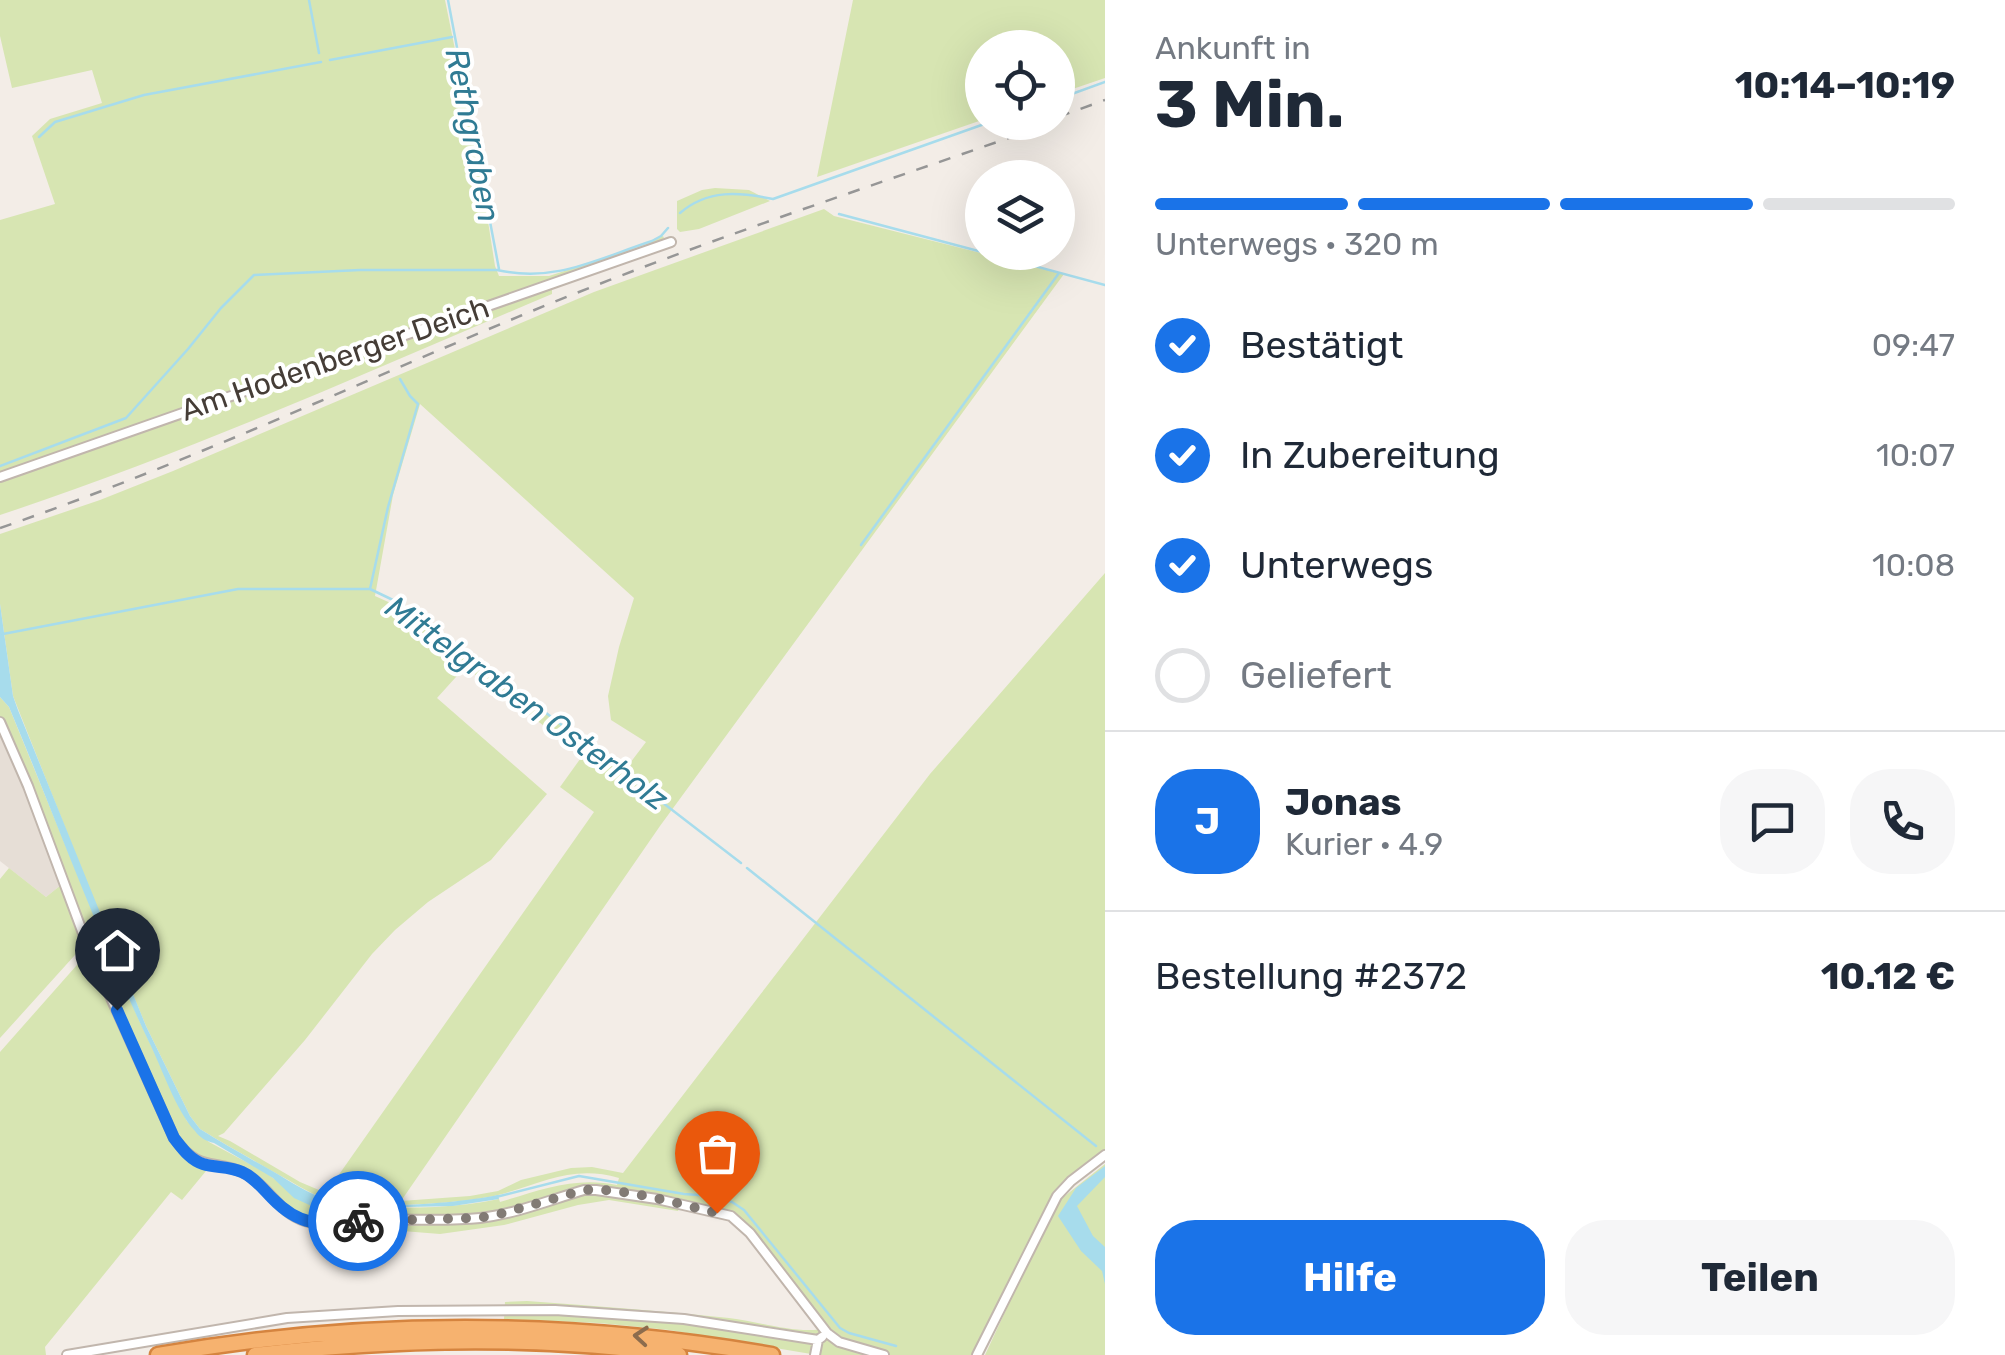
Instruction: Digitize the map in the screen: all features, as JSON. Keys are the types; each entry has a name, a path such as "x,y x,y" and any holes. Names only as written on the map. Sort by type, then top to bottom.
{"highway":[{"path":"158,1355 300,1335 488,1326 658,1338 772,1355"},
{"path":"254,1355 335,1346 485,1341 679,1355"}],"street":[{"name":"Am Hodenberger Deich","path":"0,476 671,242"},
{"path":"0,722 88,947 174,1138 188,1155 204,1164 243,1172 287,1212 319,1224 479,1218 584,1190 731,1216 750,1232 839,1342 884,1355"},
{"path":"977,1355 1057,1196 1105,1154"},
{"path":"66,1355 287,1318 398,1311 555,1310 629,1315 684,1319 818,1340"},
{"path":"815,1355 818,1340 828,1332"}],"shaded area":[{"path":"0,725 61,885 46,897 0,861"}],"green space":[{"path":"0,0 445,0 499,276 549,276 664,238 653,245 0,472 0,220 55,204 32,136 50,119 102,103 92,70 12,88 0,36"},
{"path":"853,0 1105,0 1105,78 1075,88 1075,30 965,30 965,126 817,177"},
{"path":"715,188 749,190 770,201 699,229 680,232 677,201"},
{"path":"824,209 834,216 965,249 965,270 1048,270 1064,274 660,826 401,1201 498,1191 521,1180 571,1168 592,1167 623,1173 930,774 1105,573 1105,1150 1053,1192 976,1347 985,1350 983,1355 817,1355 669,1330 504,1319 505,1302 527,1301 729,1318 792,1329 829,1328 760,1238 733,1213 683,1202 678,1211 609,1200 504,1225 440,1234 383,1229 472,1224 503,1219 581,1194 611,1195 600,1187 587,1186 492,1213 311,1220 296,1215 264,1184 195,1156 178,1138 94,951 7,726 0,717 0,697 9,707 139,1020 187,1121 209,1142 263,1171 316,1208 451,1206 499,1199 500,1202 572,1183 617,1185 619,1178 585,1173 478,1199 414,1205 350,1203 327,1199 279,1175 200,1129 190,1116 146,1026 13,696 0,604 0,534 173,471 594,292","holes":["420,404 634,598 608,696 611,720 646,742 624,771 443,637 375,596 393,495","465,667 583,755 560,787 594,812 326,1193 218,1136 305,1040 395,930 428,902 491,860 547,794 437,698"]},
{"path":"552,288 552,294 278,410 0,515 0,479"},
{"path":"9,868 46,897 61,885 84,945 0,1038 0,879"},
{"path":"84,957 89,957 173,1142 206,1171 182,1200 171,1192 45,1347 46,1355 0,1355 0,1052"},
{"path":"1105,1164 1105,1355 985,1355 1061,1199"}],"water":[{"path":"0,604 18,710 146,1026 200,1129 300,1188 329,1200 389,1205 498,1195 499,1199 453,1206 316,1208 294,1198 273,1178 197,1133 176,1101 130,1001 9,707 0,697"},
{"path":"1105,1166 1105,1177 1077,1206 1093,1236 1105,1247 1105,1284 1102,1271 1081,1251 1058,1216 1076,1188"}],"waterway":[{"path":"309,0 319,53"},
{"name":"Rethgraben","path":"448,0 499,269"},
{"path":"330,60 452,37"},
{"path":"39,137 55,122 144,95 321,62"},
{"path":"1075,93 1105,82"},
{"path":"680,213 702,200 724,194 773,199 965,131"},
{"path":"839,214 965,247"},
{"path":"0,466 126,418 254,275 360,270 557,271 652,241 668,228"},
{"path":"1050,270 1105,285"},
{"path":"861,545 1059,273"},
{"path":"370,589 388,507 418,404 400,379"},
{"name":"Mittelgraben Osterholz","path":"3,634 238,589 370,589 454,642 741,863"},
{"name":"Mittelgraben Osterholz","path":"747,868 1096,1146"},
{"path":"496,1197 579,1176 732,1202 744,1210 840,1328 896,1346"}],"railway":[{"path":"1075,111 1105,100"},
{"path":"0,528 197,453 586,289 1002,140"}],"way so far":[{"path":"358,1221 479,1218 584,1190 717,1213"}],"route":[{"path":"117,1010 174,1138 188,1155 204,1164 243,1172 287,1212 302,1220 319,1224 358,1221"}]}
